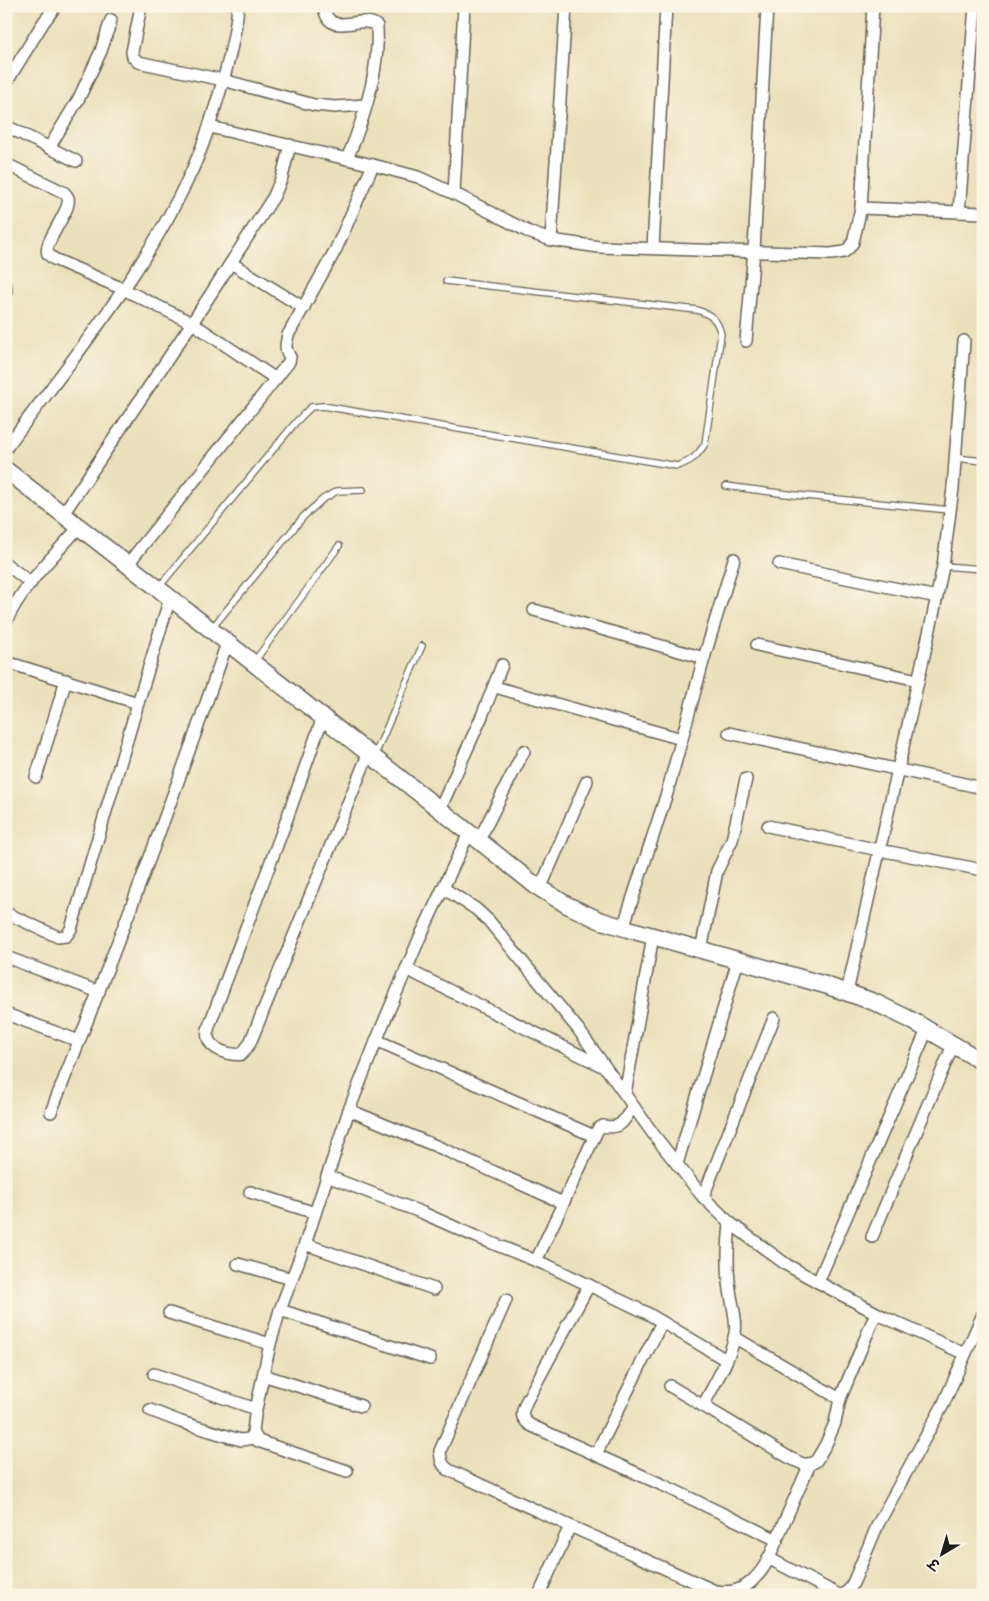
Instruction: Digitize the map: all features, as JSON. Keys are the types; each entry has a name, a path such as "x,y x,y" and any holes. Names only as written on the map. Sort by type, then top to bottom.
{"street":[{"path":"6,83 38,29 56,6"},
{"path":"140,6 132,52 133,57 138,62 223,80 314,105 335,107 366,104"},
{"path":"6,448 123,289 168,217 188,180 210,127 235,31 238,6"},
{"path":"324,6 327,18 333,23 340,25 373,22 377,26 373,74 363,117 347,159"},
{"path":"454,193 464,6"},
{"path":"551,240 566,6"},
{"path":"653,248 666,6"},
{"path":"746,342 754,250 767,6"},
{"path":"210,127 418,177 454,193 531,233 551,240 599,247 754,250 831,254 844,252 852,242 861,208 874,6"},
{"path":"959,212 975,6"},
{"path":"49,148 79,98 101,50 111,20"},
{"path":"6,126 76,161"},
{"path":"63,514 192,323 274,196 282,177 290,145"},
{"path":"6,164 63,192 68,197 66,209 47,250 48,255 192,323 276,379"},
{"path":"127,564 288,362 290,357 285,352 285,346 288,335 336,249 373,165"},
{"path":"861,208 983,213"},
{"path":"231,263 304,308"},
{"path":"6,287 6,294"},
{"path":"847,992 943,566 956,458 964,341"},
{"path":"6,470 540,889 567,905 599,920 825,985 874,1002 928,1030 983,1062"},
{"path":"6,622 17,602 31,583 79,526"},
{"path":"623,928 667,793 704,658 734,559"},
{"path":"6,564 31,583"},
{"path":"780,564 937,597"},
{"path":"6,913 58,937 66,936 71,929 138,702 164,593"},
{"path":"534,610 704,658"},
{"path":"51,1112 99,992 192,746 227,643"},
{"path":"756,645 918,680"},
{"path":"6,662 138,702"},
{"path":"440,810 495,687 502,666"},
{"path":"36,776 66,680"},
{"path":"495,687 682,739"},
{"path":"323,717 282,833 209,1026 209,1041 226,1053 235,1056 242,1054 250,1043 371,755"},
{"path":"729,733 983,788"},
{"path":"347,1471 263,1443 256,1438 253,1432 256,1409 270,1344 349,1110 376,1040 443,888 524,751"},
{"path":"701,950 717,870 732,840 746,779"},
{"path":"540,889 587,781"},
{"path":"768,826 983,870"},
{"path":"443,888 470,904 489,921 578,1029 677,1164 704,1197 730,1223 788,1265 818,1282 876,1313 966,1354"},
{"path":"625,1094 653,936"},
{"path":"6,957 99,992"},
{"path":"677,1164 738,960"},
{"path":"406,970 606,1068"},
{"path":"6,1014 79,1041"},
{"path":"704,1197 774,1018"},
{"path":"818,1282 928,1030"},
{"path":"376,1040 594,1136"},
{"path":"872,1237 953,1045"},
{"path":"536,1261 598,1129 603,1126 618,1127 633,1106"},
{"path":"349,1110 443,1149 563,1203"},
{"path":"327,1176 423,1213 589,1285 662,1322 726,1360"},
{"path":"250,1192 315,1213"},
{"path":"703,1406 726,1360 734,1337 734,1313 727,1258 730,1223"},
{"path":"305,1244 434,1289"},
{"path":"238,1264 292,1279"},
{"path":"589,1285 526,1402 522,1413 524,1420 530,1425 667,1487 777,1540"},
{"path":"506,1300 440,1451 444,1467 570,1526 716,1591 727,1594 741,1589 754,1580 768,1558 810,1464 816,1460 826,1444 835,1423 840,1399 876,1313"},
{"path":"280,1310 430,1359"},
{"path":"169,1313 270,1344"},
{"path":"843,1595 849,1590 854,1581 878,1524 943,1405 983,1314"},
{"path":"596,1454 662,1322"},
{"path":"734,1337 840,1399"},
{"path":"154,1374 256,1409"},
{"path":"263,1375 361,1406"},
{"path":"670,1386 790,1458 803,1464 810,1464"},
{"path":"150,1410 230,1437 242,1440 256,1438"},
{"path":"539,1595 570,1526"},
{"path":"768,1558 839,1595"}],"lane":[{"path":"164,593 296,422 311,407 323,406 677,466 689,462 698,456 705,444 721,334 719,326 711,315 697,310 446,281"},
{"path":"956,458 983,461"},
{"path":"726,486 795,495 950,510"},
{"path":"210,630 304,516 323,499 337,491 363,490"},
{"path":"253,663 339,546"},
{"path":"943,566 983,569"},
{"path":"371,755 422,646"}]}
